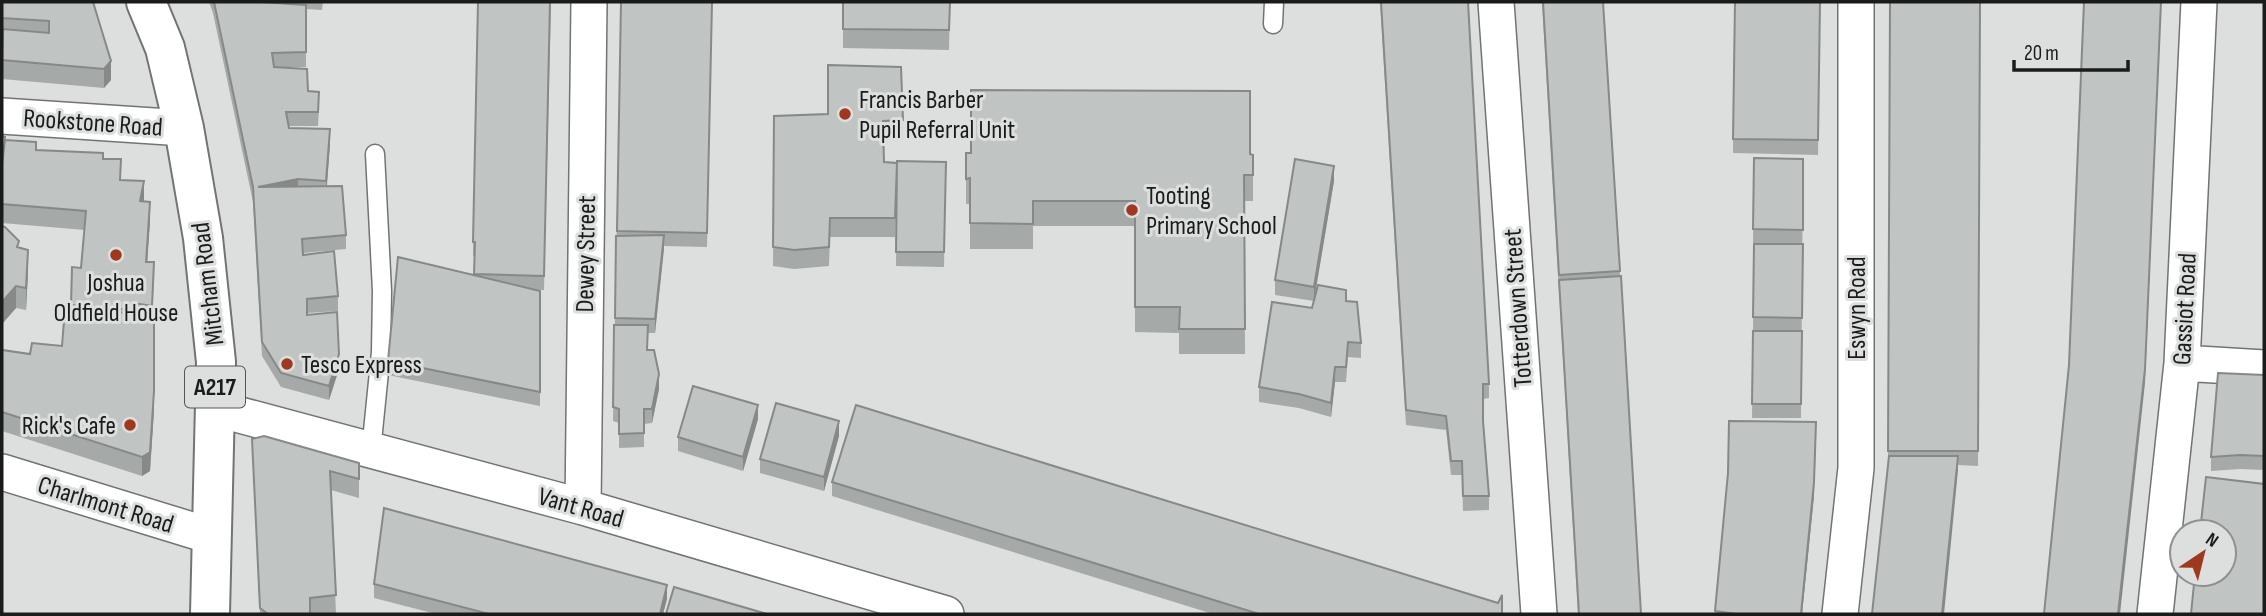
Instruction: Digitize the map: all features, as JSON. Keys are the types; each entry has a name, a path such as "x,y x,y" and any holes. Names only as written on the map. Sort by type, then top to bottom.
{"main road":[{"name":"Mitcham Road","path":"146,2 165,48 184,128 203,239 212,321 216,362 210,614"}],"street":[{"name":"Dewey Street","path":"583,507 589,2"},
{"name":"Totterdown Street","path":"1496,2 1539,614"},
{"name":"Eswyn Road","path":"1840,614 1856,468 1856,2"},
{"name":"Gassiot Road","path":"2155,614 2182,363 2199,2"},
{"name":"Rookstone Road","path":"2,116 184,128"},
{"path":"2182,363 2264,368"},
{"name":"Vant Road","path":"214,408 583,507 946,614"},
{"name":"Charlmont Road","path":"2,472 211,536"}],"lane":[{"path":"1273,24 1274,2"},
{"path":"371,452 382,315 375,154"}],"building":[{"path":"2,2 93,2 111,61 104,69 2,60 3,29 49,33 49,21 2,18"},
{"path":"214,2 306,5 306,52 272,53 274,67 307,69 308,91 319,92 318,112 286,112 289,128 330,129 326,181 298,179 258,187 342,186 346,235 302,239 303,255 334,251 338,296 307,299 307,315 337,312 339,354 329,386 281,373 262,342 253,187"},
{"path":"478,2 550,2 544,276 474,274"},
{"path":"621,2 712,2 707,233 617,231"},
{"path":"843,2 950,2 949,30 843,29"},
{"path":"1381,2 1468,2 1489,384 1483,384 1483,421 1489,496 1463,496 1462,461 1451,461 1446,416 1406,410"},
{"path":"1543,2 1603,2 1620,271 1559,275"},
{"path":"1735,2 1820,2 1818,140 1733,139"},
{"path":"1890,2 1980,2 1978,451 1888,451"},
{"path":"2084,2 2161,2 2145,369 2118,614 2044,614 2069,365"},
{"path":"828,65 901,67 903,120 883,121 884,162 897,163 895,218 830,218 829,247 794,250 773,247 774,116 828,114"},
{"path":"971,90 1250,91 1250,154 1253,155 1253,175 1244,175 1245,329 1179,329 1180,307 1135,307 1135,201 1033,201 1033,224 970,223 970,178 966,179 966,153 971,153"},
{"path":"2,136 5,137 2,164"},
{"name":"Joshua Oldfield House","path":"5,140 36,142 36,150 103,153 103,159 121,159 120,180 144,181 140,201 150,202 146,262 154,262 152,306 133,303 132,310 71,305 72,267 81,268 86,211 2,204"},
{"path":"1754,158 1803,159 1803,230 1753,229"},
{"path":"1295,159 1334,166 1314,287 1275,280"},
{"path":"897,161 946,162 944,252 896,252"},
{"path":"2,226 19,241 17,247 28,250 26,288 16,286 2,302"},
{"path":"664,235 655,319 615,318 616,236"},
{"path":"1754,244 1803,244 1802,318 1753,317"},
{"path":"398,257 540,291 540,392 388,361"},
{"path":"1621,276 1641,614 1579,614 1559,280"},
{"path":"1318,285 1346,290 1346,301 1357,302 1361,343 1348,342 1346,367 1335,367 1331,403 1259,387 1272,302 1312,308"},
{"path":"65,308 137,314 136,309 154,311 154,391 150,452 142,457 2,412 2,350 30,354 32,343 62,346"},
{"path":"614,325 648,325 647,350 654,350 659,374 652,409 644,409 644,433 619,434 619,409 613,407"},
{"path":"1753,331 1802,331 1801,404 1752,404"},
{"path":"2218,373 2264,375 2264,456 2211,457"},
{"path":"693,386 758,405 743,457 678,437"},
{"path":"776,403 839,421 824,477 760,459"},
{"path":"856,405 1498,603 1502,595 1502,614 1259,614 832,482"},
{"path":"1729,421 1816,422 1814,482 1801,614 1737,614 1715,611 1728,473"},
{"path":"264,436 359,463 359,479 330,471 336,595 310,598 310,614 268,614 260,608 252,439"},
{"path":"1889,456 1958,456 1942,614 1872,614"},
{"path":"2206,477 2264,484 2264,614 2191,614 2194,588 2238,588 2238,518 2202,518"},
{"path":"384,508 667,585 660,614 489,614 374,584"},
{"path":"674,587 767,614 666,614"}],"place":[{"name":"Francis Barber Pupil Referral Unit","path":"845,114"},
{"name":"Tooting Primary School","path":"1132,210"},
{"name":"Joshua Oldfield House","path":"116,255"},
{"name":"Tesco Express","path":"287,364"},
{"name":"Rick's Cafe","path":"130,425"}]}
